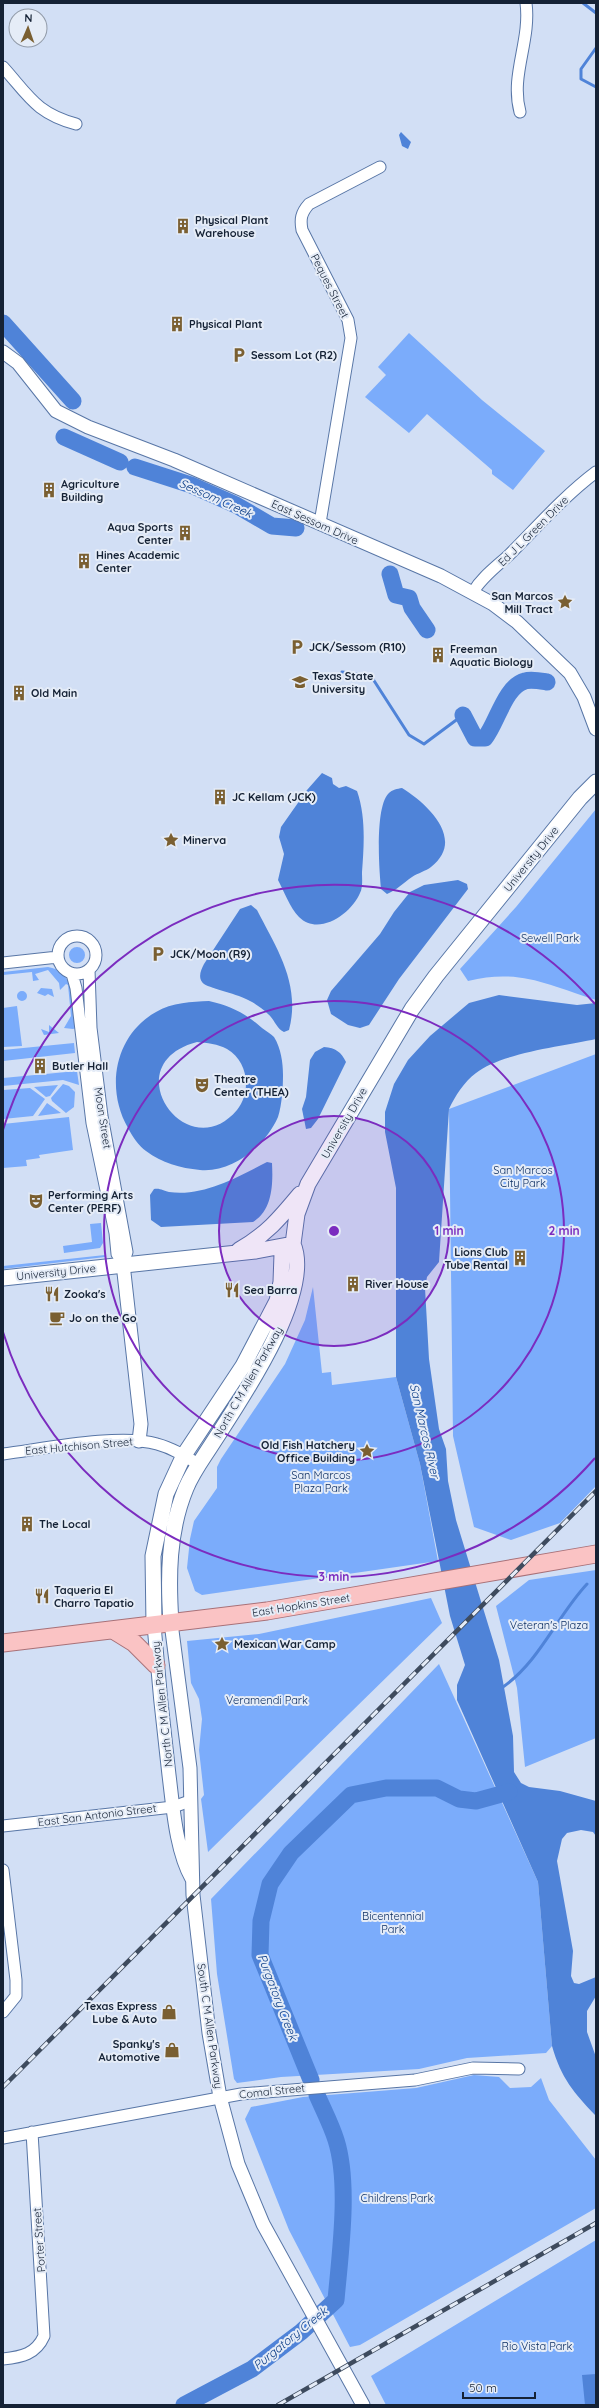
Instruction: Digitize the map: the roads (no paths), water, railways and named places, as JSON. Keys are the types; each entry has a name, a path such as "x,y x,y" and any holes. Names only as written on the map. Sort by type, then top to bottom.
{"main road":[{"name":"University Drive","path":"3,1278 234,1253 293,1244 297,1214 308,1184 396,1033 426,988 580,798 596,782"},
{"path":"234,1253 259,1239 273,1227 308,1184"},
{"name":"North C M Allen Parkway","path":"154,1625 152,1578 158,1525 166,1494 184,1454 216,1404 243,1366 277,1301 281,1282 282,1254 293,1244 297,1254 297,1271 290,1306 268,1351 198,1464 186,1488 174,1529 170,1566 172,1623"},
{"path":"216,1404 230,1414"},
{"path":"158,1525 174,1529"},
{"name":"East Hopkins Street","path":"3,1643 267,1611 596,1554"},
{"path":"113,1630 134,1643 156,1665"}],"street":[{"path":"520,112 516,84 527,29 526,3"},
{"path":"3,67 39,109 58,119 76,124"},
{"name":"Peques Street","path":"320,523 352,338 348,320 302,230 300,219 302,213 309,204 380,167"},
{"name":"East Sessom Drive","path":"3,352 18,363 56,411 88,427 174,460 320,523 473,592 493,604 517,622 570,673 584,697 596,729"},
{"name":"Ed J L Green Drive","path":"473,592 483,578 579,485 596,472"},
{"path":"75,936 84,937 94,949 94,962 89,970 72,974 61,965 58,957 60,945 66,940 75,936"},
{"path":"3,964 58,957"},
{"name":"Moon Street","path":"89,970 91,1028 102,1116 127,1252 123,1264"},
{"name":"Moon Street","path":"72,974 78,1005 92,1123 115,1233 117,1254 123,1264 141,1424 139,1441"},
{"name":"East Hutchison Street","path":"3,1454 113,1441 139,1441 157,1444 184,1454 198,1464"},
{"name":"North C M Allen Parkway","path":"172,1623 190,1768 190,1801"},
{"name":"North C M Allen Parkway","path":"154,1625 156,1665 173,1807"},
{"name":"East San Antonio Street","path":"3,1826 173,1807 190,1801"},
{"name":"South C M Allen Parkway","path":"190,1801 194,1866 192,1879 209,2033 220,2097 241,2170 263,2224 300,2295 363,2405"},
{"name":"South C M Allen Parkway","path":"173,1807 185,1867 192,1879"},
{"path":"3,1870 16,1980 16,1996 3,2012"},
{"name":"Comal Street","path":"3,2138 220,2097 274,2090 415,2080 473,2068 518,2069"},
{"name":"Porter Street","path":"3,2359 31,2353 40,2346 44,2336 32,2132"}],"water":[{"path":"401,132 411,142 408,149 402,146 399,135"},
{"path":"322,773 332,778 333,784 339,788 346,786 357,791 362,811 364,841 362,888 356,901 342,915 334,920 316,924 307,923 299,917 290,904 278,880 284,854 279,837 281,827 307,790"},
{"path":"402,788 422,803 432,813 444,834 445,846 441,857 431,867 412,877 387,894 381,889 380,880 379,840 381,812 388,794 393,790"},
{"path":"458,880 467,884 468,889 399,979 369,1025 360,1028 348,1025 331,1014 327,1000 331,991 380,934 394,912 410,892 424,885"},
{"path":"251,905 257,910 279,953 289,982 292,997 292,1013 289,1030 284,1032 279,1029 272,1018 262,1008 245,998 204,984 200,977 204,964 240,909"},
{"name":"San Marcos River","path":"499,995 577,1005 596,1003 596,1039 533,1051 501,1060 487,1066 476,1073 468,1081 451,1104 449,1109 439,1262 427,1277 425,1288 429,1359 439,1429 446,1449 448,1481 456,1520 499,1660 513,1736 514,1772 521,1783 529,1787 560,1791 596,1801 596,1836 593,1832 581,1830 567,1833 562,1839 557,1861 573,1951 571,1976 574,1983 579,1984 596,1977 596,1996 587,2011 587,2032 596,2057 596,2116 569,2084 564,2076 552,2046 538,1882 457,1700 457,1685 465,1665 450,1616 420,1464 396,1377 396,1188 385,1132 385,1112 394,1084 408,1060 430,1036 469,1003"},
{"path":"209,1001 231,1008 250,1018 274,1037 280,1051 282,1061 282,1090 278,1117 265,1138 256,1147 246,1156 224,1167 212,1170 200,1170 178,1166 158,1159 138,1144 128,1128 121,1112 117,1096 116,1080 118,1064 123,1048 131,1034 142,1022 156,1012 169,1006 182,1003","holes":["197,1042 212,1044 227,1049 240,1061 246,1077 245,1094 242,1102 237,1110 217,1125 198,1127 180,1120 167,1106 160,1089 161,1070 173,1054"]},
{"path":"324,1047 332,1048 338,1051 346,1062 318,1119 311,1128 306,1129 302,1109 306,1097 310,1060 315,1052"},
{"path":"267,1162 272,1163 272,1187 270,1196 265,1211 253,1222 161,1227 151,1220 150,1195 154,1189 182,1193 195,1192 232,1179"},
{"path":"596,2374 596,2405 585,2405 582,2375"}],"waterway":[{"path":"583,3 596,13"},
{"path":"596,48 581,69 581,79 596,87"},
{"name":"Sessom Creek","path":"3,323 73,401"},
{"name":"Sessom Creek","path":"64,437 120,462"},
{"name":"Sessom Creek","path":"135,467 191,485 236,505 272,526 296,528"},
{"name":"Sessom Creek","path":"390,574 396,595 409,598 412,608 427,630"},
{"path":"342,672 371,676 409,735 424,744 463,715"},
{"name":"Sessom Creek","path":"463,715 475,738 485,738 507,697 518,684 530,680 547,682"},
{"path":"503,1687 528,1664 566,1610 587,1584"},
{"name":"Purgatory Creek","path":"311,2080 260,1955 261,1921 270,1884 291,1853 351,1795 386,1788 437,1788 459,1799 476,1801 509,1792"},
{"name":"Purgatory Creek","path":"184,2405 252,2369 301,2332 336,2300 343,2219 342,2177 336,2140 317,2095"}],"railway":[{"path":"3,2087 596,1491"},
{"path":"278,2405 596,2223"}],"place":[{"name":"Physical Plant Warehouse","path":"183,226"},
{"name":"Physical Plant","path":"177,324"},
{"name":"Sessom Lot (R2)","path":"239,355"},
{"name":"Agriculture Building","path":"49,490"},
{"name":"Aqua Sports Center","path":"185,533"},
{"name":"Hines Academic Center","path":"84,561"},
{"name":"San Marcos Mill Tract","path":"565,602"},
{"name":"JCK/Sessom (R10)","path":"297,647"},
{"name":"Freeman Aquatic Biology","path":"438,655"},
{"name":"Texas State University","path":"300,682"},
{"name":"Old Main","path":"19,693"},
{"name":"JC Kellam (JCK)","path":"220,797"},
{"name":"Minerva","path":"171,840"},
{"name":"JCK/Moon (R9)","path":"158,954"},
{"name":"Butler Hall","path":"40,1066"},
{"name":"Theatre Center (THEA)","path":"202,1085"},
{"name":"Performing Arts Center (PERF)","path":"36,1201"},
{"name":"Lions Club Tube Rental","path":"520,1258"},
{"name":"River House","path":"353,1284"},
{"name":"Sea Barra","path":"232,1290"},
{"name":"Zooka's","path":"52,1294"},
{"name":"Jo on the Go","path":"57,1318"},
{"name":"Old Fish Hatchery Office Building","path":"367,1451"},
{"name":"The Local","path":"27,1524"},
{"name":"Taqueria El Charro Tapatio","path":"42,1596"},
{"name":"Mexican War Camp","path":"222,1644"},
{"name":"Texas Express Lube & Auto","path":"169,2012"},
{"name":"Spanky's Automotive","path":"172,2050"}],"park label":[{"name":"Sewell Park","path":"550,938"},
{"name":"San Marcos City Park","path":"523,1176"},
{"name":"San Marcos Plaza Park","path":"321,1481"},
{"name":"Veteran's Plaza","path":"549,1625"},
{"name":"Veramendi Park","path":"267,1700"},
{"name":"Bicentennial Park","path":"393,1922"},
{"name":"Childrens Park","path":"397,2198"},
{"name":"Rio Vista Park","path":"537,2346"}]}
